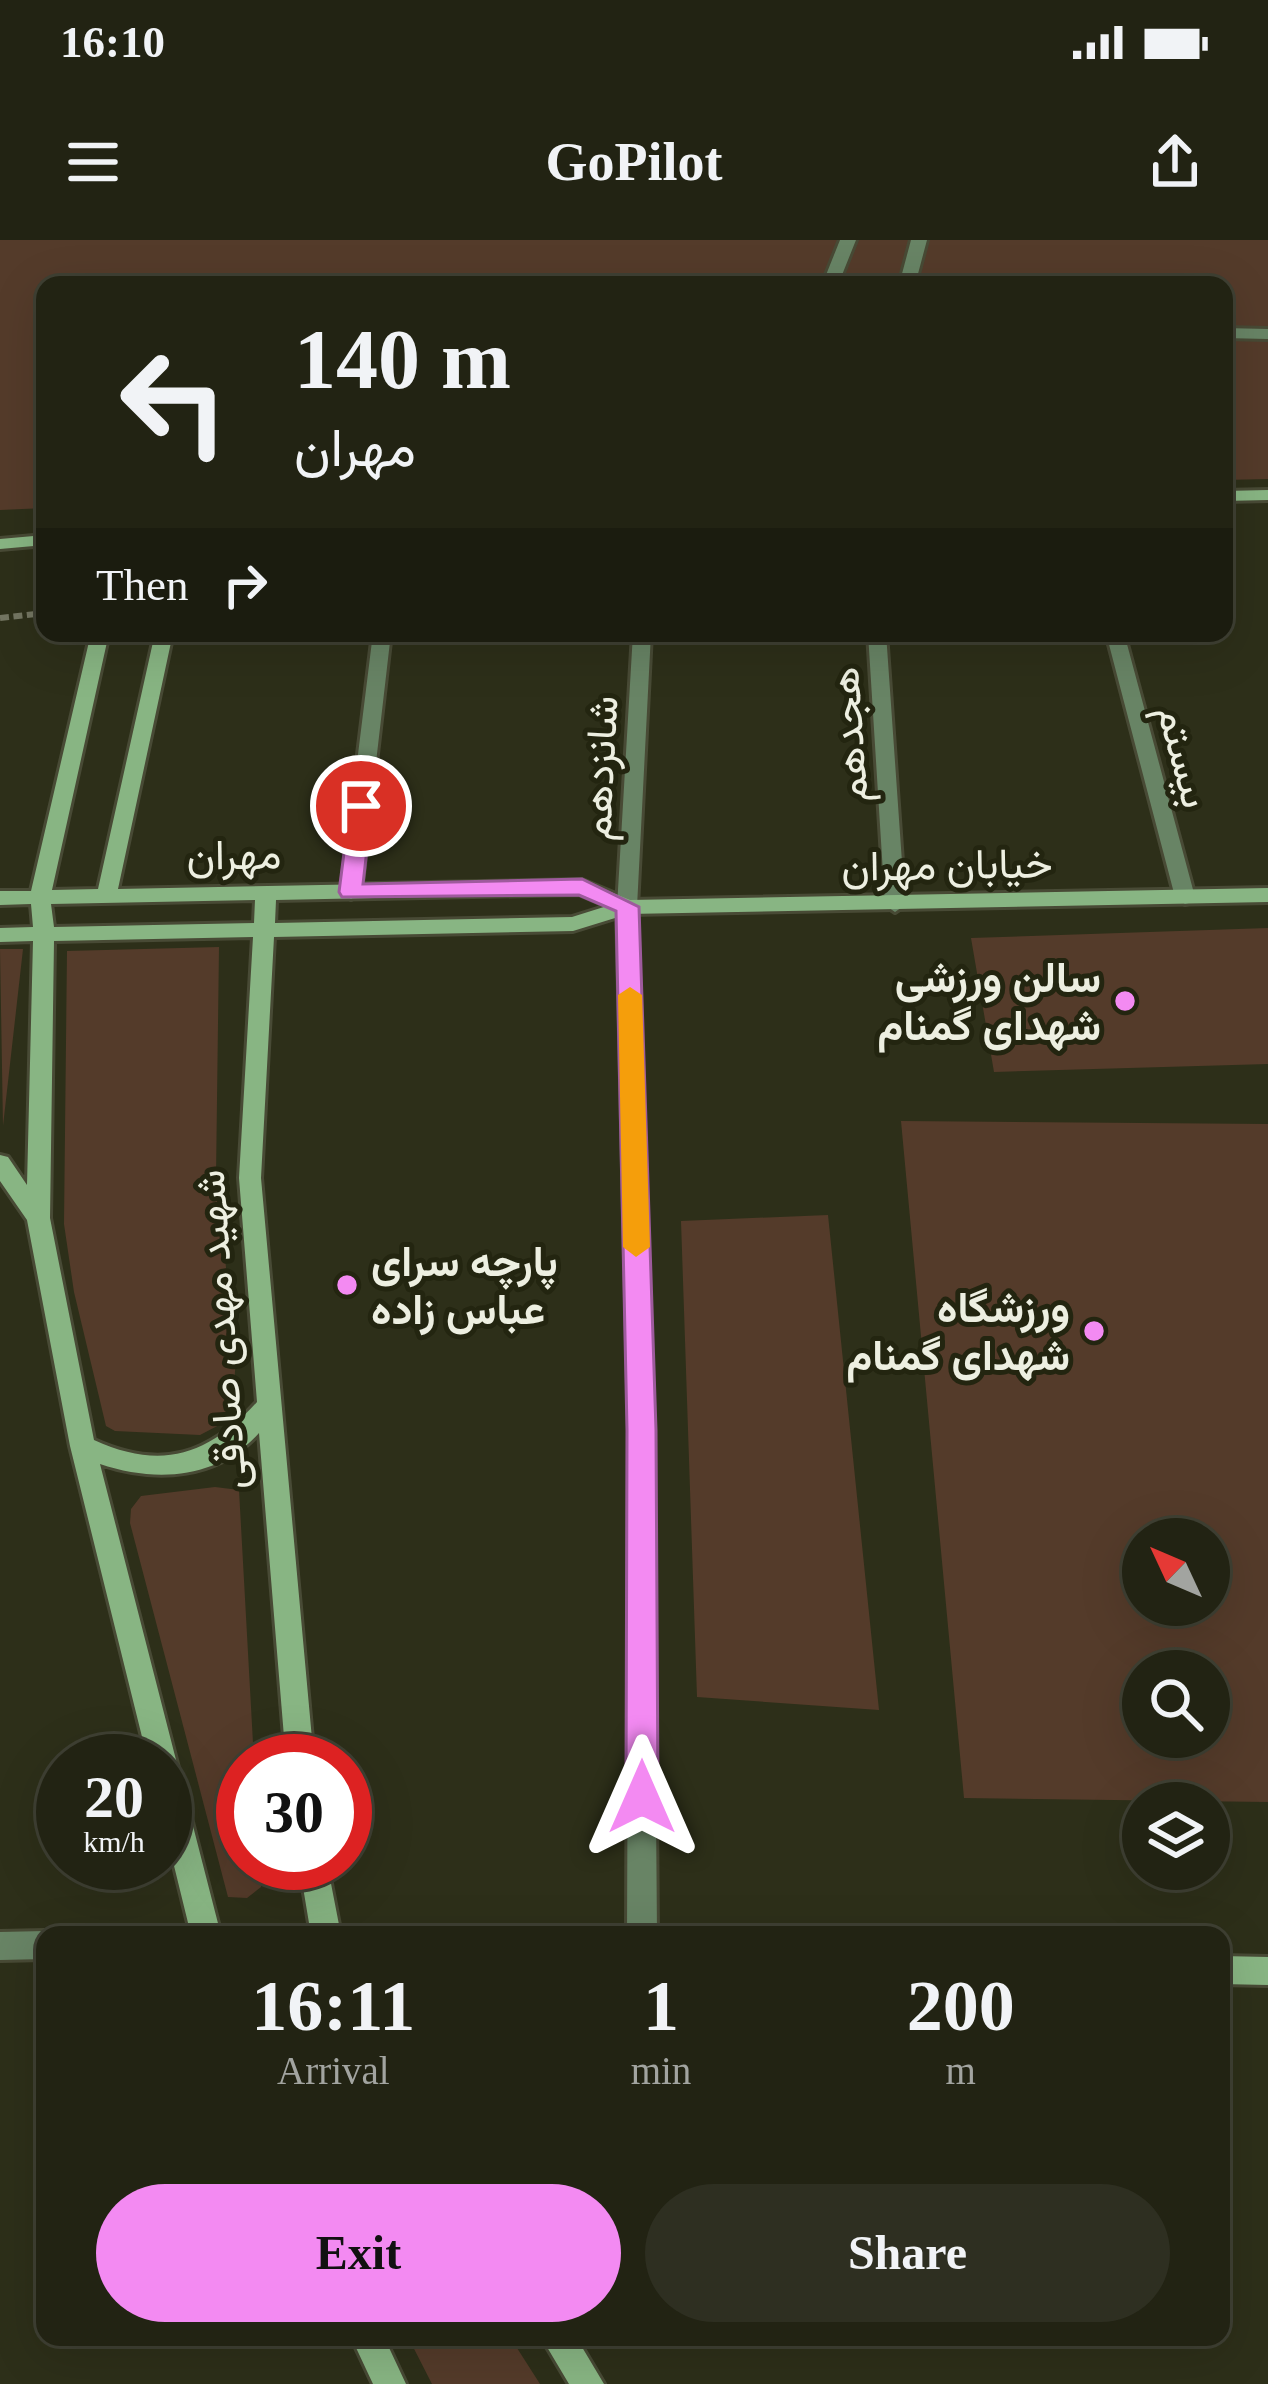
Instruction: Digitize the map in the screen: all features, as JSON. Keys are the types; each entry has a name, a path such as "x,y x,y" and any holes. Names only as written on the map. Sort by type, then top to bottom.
{"main road":[{"path":"1233,496 1268,495"},
{"path":"0,544 36,541"},
{"path":"98,642 40,896 44,934 38,1218 83,1447 155,1734"},
{"path":"107,894 162,642"},
{"name":"مهران","path":"0,898 582,887 627,907"},
{"name":"شهید مهدی صادقی","path":"266,892 250,1178 298,1734"},
{"name":"خیابان مهران","path":"627,907 1268,896"},
{"name":"مهران","path":"0,935 573,924 627,907"},
{"path":"0,1163 38,1218"},
{"path":"83,1447 108,1460 135,1465 184,1464 229,1446 270,1406"},
{"path":"192,1880 204,1926"},
{"path":"318,1890 324,1926"},
{"path":"1230,1970 1268,1971"},
{"path":"371,2346 390,2384"},
{"path":"563,2346 588,2384"}],"street":[{"path":"834,276 848,240"},
{"path":"909,276 919,240"},
{"path":"1233,333 1268,334"},
{"path":"351,892 381,642"},
{"name":"شانزدهم","path":"642,642 627,907 641,1430 642,1926"},
{"name":"هجدهم","path":"878,642 896,904"},
{"name":"بیستم","path":"1117,642 1185,897"},
{"path":"0,1946 36,1946"}],"path":[{"path":"0,618 36,614"}],"shaded area":[{"path":"0,240 1268,240 1268,479 1233,480 1233,276 36,276 36,508 0,510"},
{"name":"سالن ورزشی شهدای گمنام","path":"1268,928 1268,1064 994,1072 971,938"},
{"path":"219,947 216,1176 236,1359 232,1409 221,1424 200,1435 115,1431 106,1426 74,1292 64,1224 67,951"},
{"path":"0,949 23,949 3,1126"},
{"name":"ورزشگاه شهدای گمنام","path":"901,1121 1268,1124 1268,1802 1230,1802 1230,1782 1122,1782 1122,1800 964,1798"},
{"path":"828,1215 879,1710 697,1697 681,1221"},
{"path":"215,1487 239,1490 253,1734 216,1734 216,1851 192,1760 192,1734 185,1734 130,1523 131,1509 141,1496"},
{"path":"226,1890 257,1890 247,1898 228,1897"},
{"path":"413,2346 516,2346 540,2384 432,2384"}],"slow traffic":[{"path":"630,995 636,1247"}],"place":[{"name":"سالن ورزشی شهدای گمنام","path":"1125,1001"},
{"name":"پارچه سرای عباس زاده","path":"347,1285"},
{"name":"ورزشگاه شهدای گمنام","path":"1094,1331"}],"route":[{"path":"361,806 351,892 582,887 627,907 641,1430 642,1797"}]}
